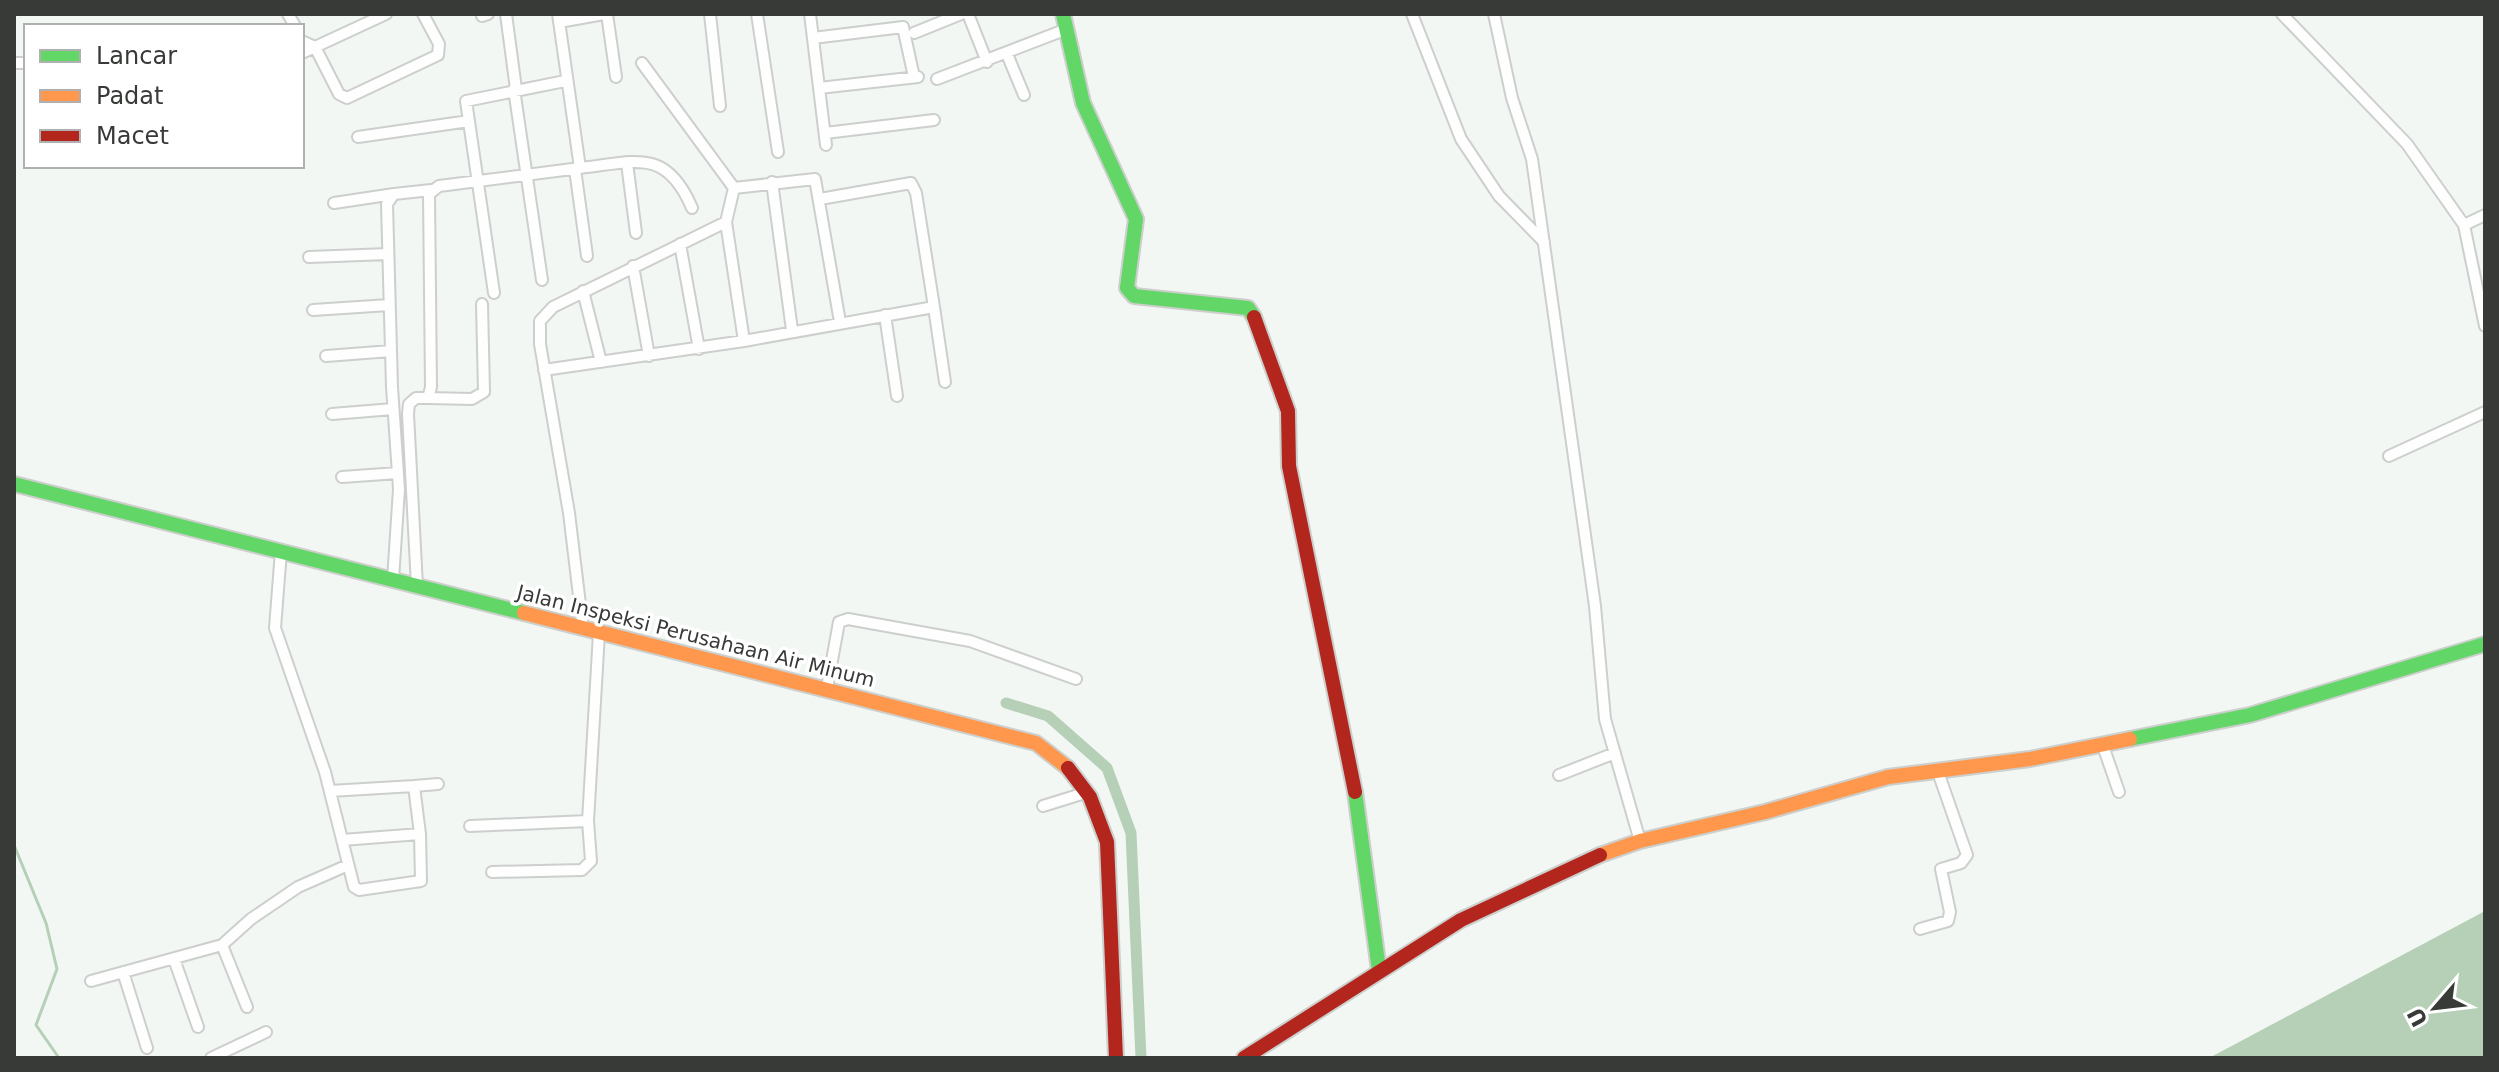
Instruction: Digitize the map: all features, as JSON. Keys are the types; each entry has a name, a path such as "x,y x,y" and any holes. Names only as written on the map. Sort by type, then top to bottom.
{"street":[{"path":"304,52 386,14"},
{"path":"304,42 315,47 339,94 347,98 438,55 439,44 423,14"},
{"path":"506,14 542,280"},
{"path":"587,256 559,18 606,14 616,77"},
{"path":"710,14 720,106"},
{"path":"757,14 778,152"},
{"path":"810,14 826,139 934,120"},
{"path":"914,33 961,14"},
{"path":"968,14 987,62"},
{"path":"1412,14 1461,139 1499,196 1544,242"},
{"path":"1494,14 1512,98 1532,159 1595,606 1605,719 1640,841"},
{"path":"2282,14 2407,144 2464,225 2485,326"},
{"path":"937,79 1007,54 1065,22 1083,103 1136,219 1126,282 1130,294 1235,304 1248,308 1257,322 1290,422 1289,466 1354,781 1379,970"},
{"path":"813,38 903,27 917,77 819,88"},
{"path":"1007,54 1024,95"},
{"path":"642,63 734,188 726,222 744,341"},
{"path":"494,293 466,101 565,81"},
{"path":"358,137 469,121"},
{"path":"334,203 578,168 649,161 665,168 685,192 692,208"},
{"path":"627,163 636,233"},
{"path":"734,188 810,177 817,183 840,322"},
{"path":"772,182 792,330"},
{"path":"820,199 911,183 916,193 945,382"},
{"path":"428,398 431,372 428,199 431,190"},
{"path":"393,580 398,545 398,473 387,204 394,194"},
{"path":"2464,225 2485,215"},
{"path":"583,629 569,513 544,370 540,321 553,307 583,291 726,222"},
{"path":"680,244 699,349"},
{"path":"309,257 388,254"},
{"path":"633,266 649,356"},
{"path":"583,291 601,362"},
{"path":"417,586 409,404 416,398 472,399 484,392 482,304"},
{"path":"313,310 389,305"},
{"path":"544,370 699,349 934,307"},
{"path":"885,315 897,396"},
{"path":"326,356 391,351"},
{"path":"332,414 393,409"},
{"path":"2389,456 2485,412"},
{"path":"342,477 398,473"},
{"name":"Jalan Inspeksi Perusahaan Air Minum","path":"14,484 1036,743 1060,757 1088,792 1107,842 1116,1058"},
{"path":"281,551 275,628 330,791 354,887 359,890 418,882 423,877 414,786"},
{"path":"827,688 839,622 848,619 970,641 1076,679"},
{"path":"492,872 582,870 591,861 588,821 599,633"},
{"path":"1244,1058 1461,920 1544,879 1640,841 1765,812 1888,777 2103,746 2284,707 2485,644"},
{"path":"2103,746 2119,792"},
{"path":"1559,775 1615,753"},
{"path":"1920,929 1948,921 1950,912 1941,869 1967,860 1953,809 1938,772"},
{"path":"330,791 438,784"},
{"path":"1043,806 1088,792"},
{"path":"470,826 588,821"},
{"path":"342,840 420,834"},
{"path":"91,981 222,945 251,919 298,887 348,865"},
{"path":"222,945 247,1007"},
{"path":"174,959 198,1027"},
{"path":"123,972 147,1048"},
{"path":"211,1058 266,1032"}],"shaded area":[{"path":"2485,911 2485,1058 2209,1058"}],"waterway":[{"path":"1006,703 1048,716 1107,768 1131,833 1141,1058"},
{"path":"14,845 46,923 57,969 36,1025 59,1058"}],"traffic: fast":[{"path":"1063,14 1083,103 1136,219 1127,288 1134,296 1248,308 1254,317"},
{"path":"14,484 524,613"},
{"path":"2130,739 2250,715 2485,644"},
{"path":"1355,792 1379,970"}],"traffic: slow":[{"path":"524,613 1036,743 1068,768"},
{"path":"1600,855 1640,841 1765,812 1888,777 2030,759 2130,739"}],"traffic: jam":[{"path":"1254,317 1288,411 1289,466 1355,792"},
{"path":"1068,768 1090,797 1107,842 1116,1058"},
{"path":"1244,1058 1461,920 1600,855"}]}
